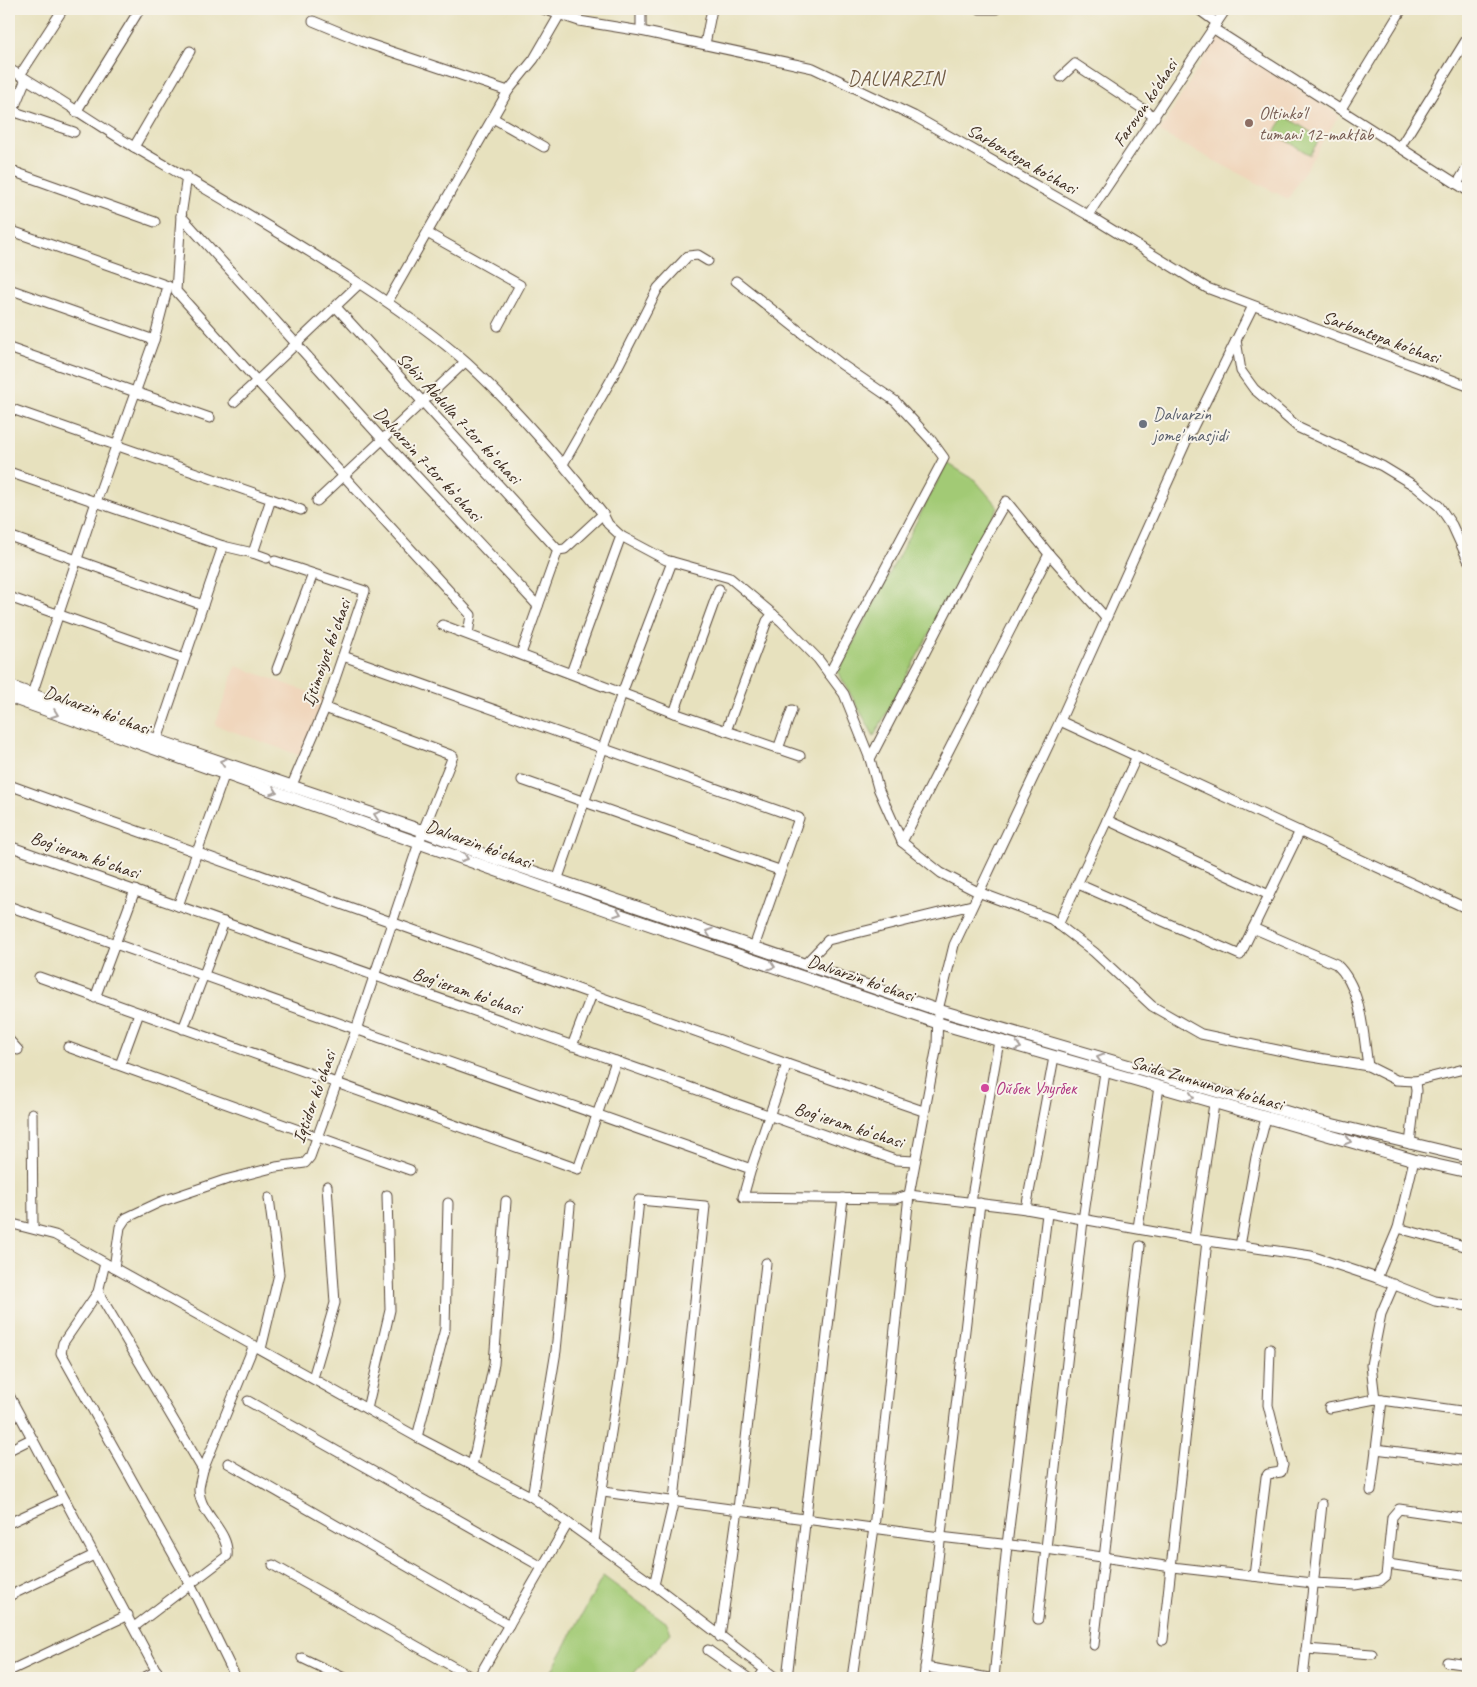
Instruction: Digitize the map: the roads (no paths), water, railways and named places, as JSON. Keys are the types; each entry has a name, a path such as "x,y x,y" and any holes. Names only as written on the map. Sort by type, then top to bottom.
{"main road":[{"name":"Dalvarzin koʻchasi","path":"9,686 225,773 421,836"},
{"name":"Dalvarzin koʻchasi","path":"9,697 137,738 157,740 292,785 421,836 938,1023"},
{"name":"Dalvarzin koʻchasi","path":"497,864 558,878 938,1010"},
{"name":"Saida Zunnunova ko'chasi","path":"938,1010 1318,1121 1468,1157"},
{"name":"Saida Zunnunova ko'chasi","path":"938,1023 1214,1104 1414,1160 1468,1172"}],"street":[{"path":"63,9 23,77 10,114 74,132"},
{"name":"Sarbontepa ko'chasi","path":"543,9 579,21 641,30 705,44 727,51 813,68 914,116 1088,215 1207,288 1468,386"},
{"path":"641,9 641,30"},
{"path":"705,44 712,9"},
{"path":"980,9 996,9"},
{"path":"1198,9 1216,26 1341,110 1468,191"},
{"name":"Farovon ko'chasi","path":"1088,215 1226,9"},
{"path":"1341,110 1402,9"},
{"path":"76,112 138,12"},
{"path":"388,302 429,234 508,91 534,59 560,14"},
{"path":"313,21 366,43 508,91"},
{"path":"1400,147 1468,37"},
{"path":"134,147 190,51"},
{"path":"1061,77 1075,64 1155,117"},
{"path":"9,69 134,147 187,176 388,302 465,362 495,390 563,464 603,514 608,524 620,536 672,562 730,578 773,614 829,674 844,694 870,759 878,788 902,842 941,873 978,892 1051,919 1094,952 1152,1006 1201,1034 1306,1056 1368,1066 1396,1080 1415,1082 1468,1068"},
{"path":"493,118 544,147"},
{"path":"1458,184 1468,166"},
{"path":"9,170 155,222"},
{"path":"187,176 181,216 176,291 471,615 468,634"},
{"name":"Dalvarzin 7-tor koʻchasi","path":"181,216 382,439 538,606"},
{"path":"9,230 168,286 154,340 96,502 32,694"},
{"path":"429,234 520,285 498,326"},
{"path":"563,464 612,380 658,288 688,256 698,255 708,261"},
{"path":"736,281 841,364 895,401 931,440 944,458 829,674"},
{"path":"234,402 359,284"},
{"path":"9,289 154,340"},
{"path":"852,1678 874,1528 909,1195 923,1111 937,1046 938,1010 954,945 1060,721 1105,617 1190,432 1253,306"},
{"name":"Sobir Abdulla 7-tor koʻchasi","path":"336,307 558,550"},
{"path":"1236,340 1241,371 1254,389 1299,428 1382,466 1415,486 1439,506 1452,525 1468,560"},
{"path":"9,348 210,418"},
{"path":"316,501 465,362"},
{"path":"9,408 301,510"},
{"name":"Ijtimoiyot koʻchasi","path":"9,472 223,546 271,559 365,591 325,708 292,785"},
{"path":"252,553 271,499"},
{"path":"870,759 1006,501 1049,554 1105,617"},
{"path":"521,654 558,550 565,549 603,514"},
{"path":"9,536 203,605"},
{"path":"571,673 620,536"},
{"path":"157,740 223,546"},
{"path":"902,842 1049,554"},
{"path":"558,878 622,692 672,562"},
{"path":"277,669 313,574"},
{"path":"674,713 719,589"},
{"path":"9,597 184,659"},
{"path":"726,731 767,621 773,614"},
{"path":"442,625 674,713 800,756"},
{"path":"343,656 799,818 779,870 754,947"},
{"name":"Iqtidor koʻchasi","path":"109,1265 120,1228 126,1218 160,1202 224,1180 276,1167 305,1163 310,1157 356,1030 421,836 453,756 325,708"},
{"path":"778,749 792,710"},
{"path":"1060,721 1468,909"},
{"path":"1058,925 1137,756"},
{"path":"178,906 225,773"},
{"path":"522,780 779,870"},
{"path":"9,785 923,1111"},
{"path":"1107,820 1269,896"},
{"path":"1078,884 1240,955 1300,831"},
{"name":"Bogʻieram koʻchasi","path":"9,846 895,1160 915,1161"},
{"path":"95,998 135,890"},
{"path":"804,965 828,940 972,905"},
{"path":"11,908 751,1169"},
{"path":"183,1029 224,922"},
{"path":"1253,928 1336,964 1344,972 1350,982 1362,1021 1368,1066"},
{"path":"39,977 578,1169 616,1061"},
{"path":"572,1046 592,994"},
{"path":"120,1065 138,1013"},
{"path":"9,1040 18,1050"},
{"path":"924,1678 976,1203 983,1122 999,1042"},
{"path":"68,1047 410,1170"},
{"path":"1026,1209 1054,1057"},
{"path":"787,1064 743,1197 895,1199 909,1195 1026,1209 1194,1239 1312,1256 1435,1300 1468,1306"},
{"path":"1038,1619 1083,1220 1105,1072"},
{"path":"1410,1144 1416,1091 1415,1082"},
{"path":"1138,1228 1159,1087"},
{"path":"1194,1239 1214,1104"},
{"path":"32,1113 33,1228"},
{"path":"1240,1246 1256,1158 1266,1118"},
{"path":"1377,1278 1398,1228 1414,1160"},
{"path":"314,1378 335,1303 326,1186"},
{"path":"367,1409 390,1310 387,1196"},
{"path":"134,1627 227,1556 228,1547 205,1508 199,1490 204,1470 258,1347 279,1274 269,1198"},
{"path":"787,1678 843,1198"},
{"path":"594,1541 622,1362 639,1200 705,1206 674,1500 654,1585"},
{"path":"472,1466 494,1364 506,1201"},
{"path":"417,1437 445,1329 448,1203"},
{"path":"532,1497 556,1351 570,1206"},
{"path":"994,1678 1007,1545 1047,1214"},
{"path":"9,1223 55,1234 417,1437 532,1497 654,1585 776,1678"},
{"path":"1398,1228 1468,1247"},
{"path":"1163,1640 1207,1241"},
{"path":"1094,1645 1140,1246"},
{"path":"720,1636 738,1509 766,1263"},
{"path":"109,1265 98,1292 63,1343 61,1353 190,1584 236,1678"},
{"path":"1371,1491 1376,1449 1378,1400 1372,1357 1381,1314 1394,1284"},
{"path":"98,1292 204,1470"},
{"path":"1254,1576 1266,1477 1267,1474 1281,1472 1283,1465 1268,1405 1270,1349"},
{"path":"9,1395 159,1675 142,1678"},
{"path":"1329,1408 1378,1400 1468,1412"},
{"path":"248,1401 542,1567"},
{"path":"9,1450 31,1439"},
{"path":"1376,1449 1468,1461"},
{"path":"228,1463 509,1625"},
{"path":"603,1492 1172,1567 1313,1583 1355,1585 1376,1582 1386,1576 1392,1517 1399,1509 1468,1520"},
{"path":"9,1523 63,1498"},
{"path":"1303,1678 1322,1504"},
{"path":"478,1678 568,1523"},
{"path":"9,1596 94,1555"},
{"path":"1388,1564 1468,1576"},
{"path":"273,1565 473,1678"},
{"path":"9,1671 128,1616"},
{"path":"1306,1649 1372,1654"},
{"path":"708,1650 748,1678"},
{"path":"302,1658 344,1678"},
{"path":"1447,1662 1468,1665"},
{"path":"925,1667 989,1678"},
{"path":"759,1678 765,1670"}],"place":[{"name":"Oltinko'l tumani 12-maktab","path":"1249,123"},
{"name":"Dalvarzin jome' masjidi","path":"1143,424"},
{"name":"Ойбек Улугбек","path":"985,1088"}],"district":[{"name":"DALVARZIN","path":"896,78"}]}
